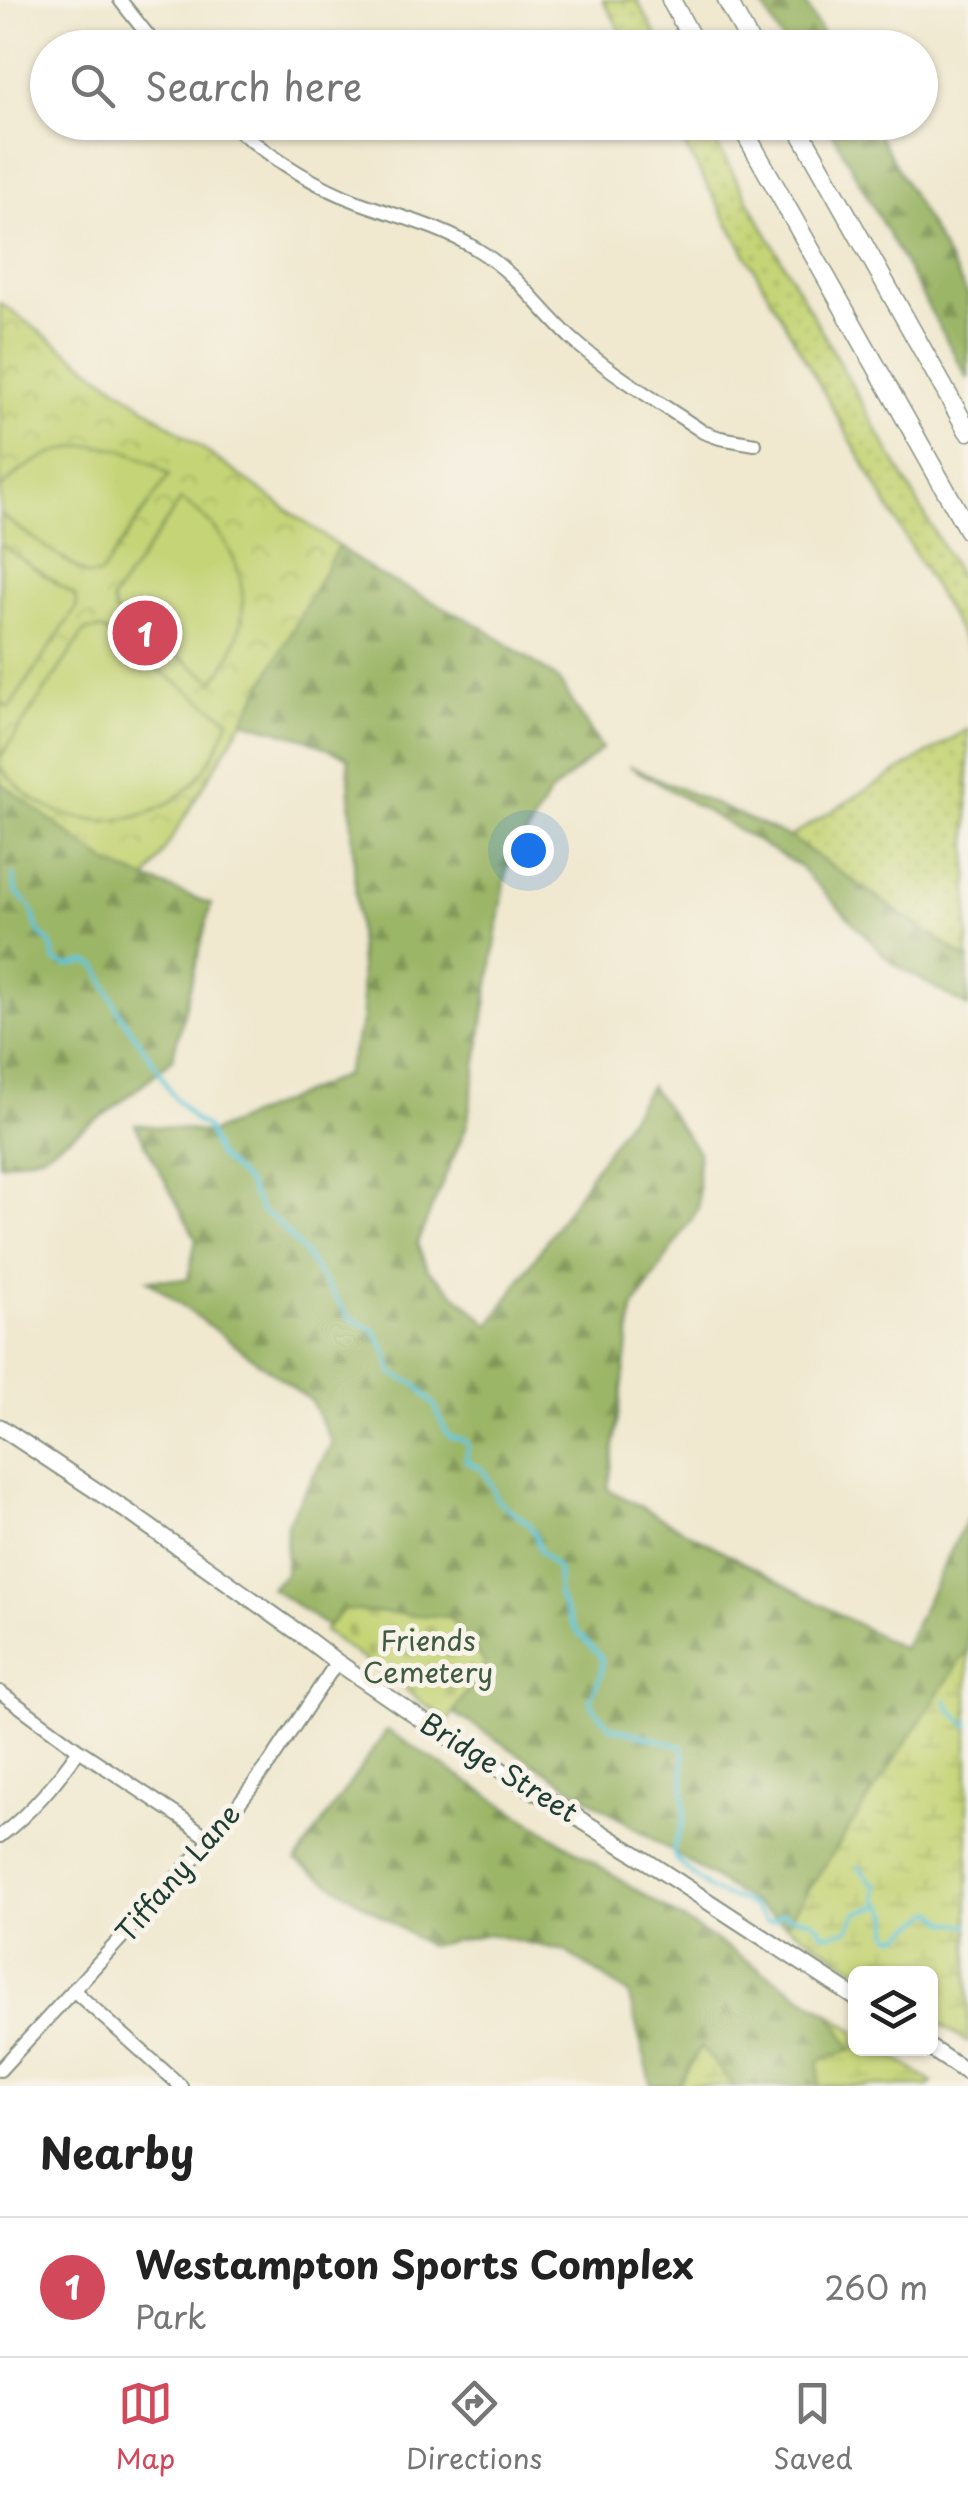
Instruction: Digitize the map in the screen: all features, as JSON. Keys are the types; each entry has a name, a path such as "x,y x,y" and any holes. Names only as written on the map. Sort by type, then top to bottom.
{"highway":[{"path":"670,0 687,30"},
{"path":"726,0 743,30"},
{"path":"749,140 968,530"},
{"path":"805,140 968,431"}],"main road":[{"name":"Bridge Street","path":"0,1427 130,1513 450,1738 848,1993"},
{"path":"938,2053 968,2073"}],"street":[{"path":"120,0 144,30"},
{"path":"252,140 354,200 447,233 476,248 516,278 571,338 602,363 703,432 754,444"},
{"name":"Tiffany Lane","path":"0,2070 211,1840 269,1764 337,1662"},
{"path":"0,1692 211,1840"},
{"path":"0,1836 39,1801 79,1750"},
{"path":"73,1990 181,2086"}],"green space":[{"path":"603,0 637,0 654,30 620,30"},
{"path":"760,0 803,0 820,30 777,30"},
{"path":"682,140 715,140 968,592 968,648"},
{"path":"836,140 881,140 968,295 968,379"},
{"path":"0,303 338,546 243,721 147,879 112,866 0,782"},
{"path":"81,446 128,452 169,475 100,575 88,576 0,515 0,490 18,473 47,456"},
{"path":"181,500 204,517 221,537 234,559 241,583 239,632 214,681 115,612 112,600"},
{"path":"0,544 75,596 77,607 9,708 0,702"},
{"path":"338,546 374,572 479,625 558,679 602,749 550,793 507,869 467,1125 417,1243 427,1269 490,1325 650,1086 698,1152 698,1209 633,1309 608,1489 903,1649 968,1516 968,1649 786,1924 456,1714 271,1588 286,1573 287,1523 332,1443 311,1401 148,1280 188,1279 196,1239 135,1124 210,1133 345,1075 363,1019 348,758 307,739 243,721"},
{"path":"101,629 229,719 212,758 185,791 154,811 118,820 82,818 47,807 27,794 0,767 0,758 85,631"},
{"path":"968,729 968,960 789,837"},
{"path":"629,766 789,837 968,960 968,1007 891,962 799,866"},
{"path":"0,782 112,866 211,904 172,1060 112,1109 43,1154 0,1164"},
{"name":"Friends Cemetery","path":"343,1610 449,1617 485,1663 448,1721 324,1631"},
{"path":"968,1649 968,2043 938,2023 938,1966 853,1966 786,1924"},
{"path":"387,1730 830,2014 848,2043 848,2050 819,2061 819,2086 733,2086 701,2047 678,2086 652,2086 628,1993 565,1951 488,1934 428,1946 296,1861"},
{"path":"830,2014 848,2026 848,2043"},
{"path":"701,2047 733,2086 678,2086"},
{"path":"848,2050 848,2056 892,2056 933,2083 819,2086 819,2061"}],"waterway":[{"path":"13,875 16,892 32,909 37,929 51,945 55,961 68,966 88,962 98,967 118,1011 171,1093 195,1121 206,1127 218,1156 247,1183 261,1211 275,1220 303,1252 349,1317 374,1330 386,1350 393,1374 416,1384 435,1406 447,1434 465,1440 466,1461 482,1469 497,1500 528,1523 540,1551 558,1569 558,1594 570,1621 602,1658 601,1675 590,1699 594,1708 614,1728 682,1746 684,1810 674,1846 676,1858 710,1889 747,1903 766,1921 783,1913 813,1921 822,1933 831,1934 848,1929 857,1913 881,1905"},
{"path":"946,1700 968,1725"},
{"path":"858,1866 878,1885 876,1897 890,1914 891,1936 900,1936 934,1911 947,1922 968,1925"}],"place":[{"name":"Westampton Sports Complex","path":"145,633"}]}
